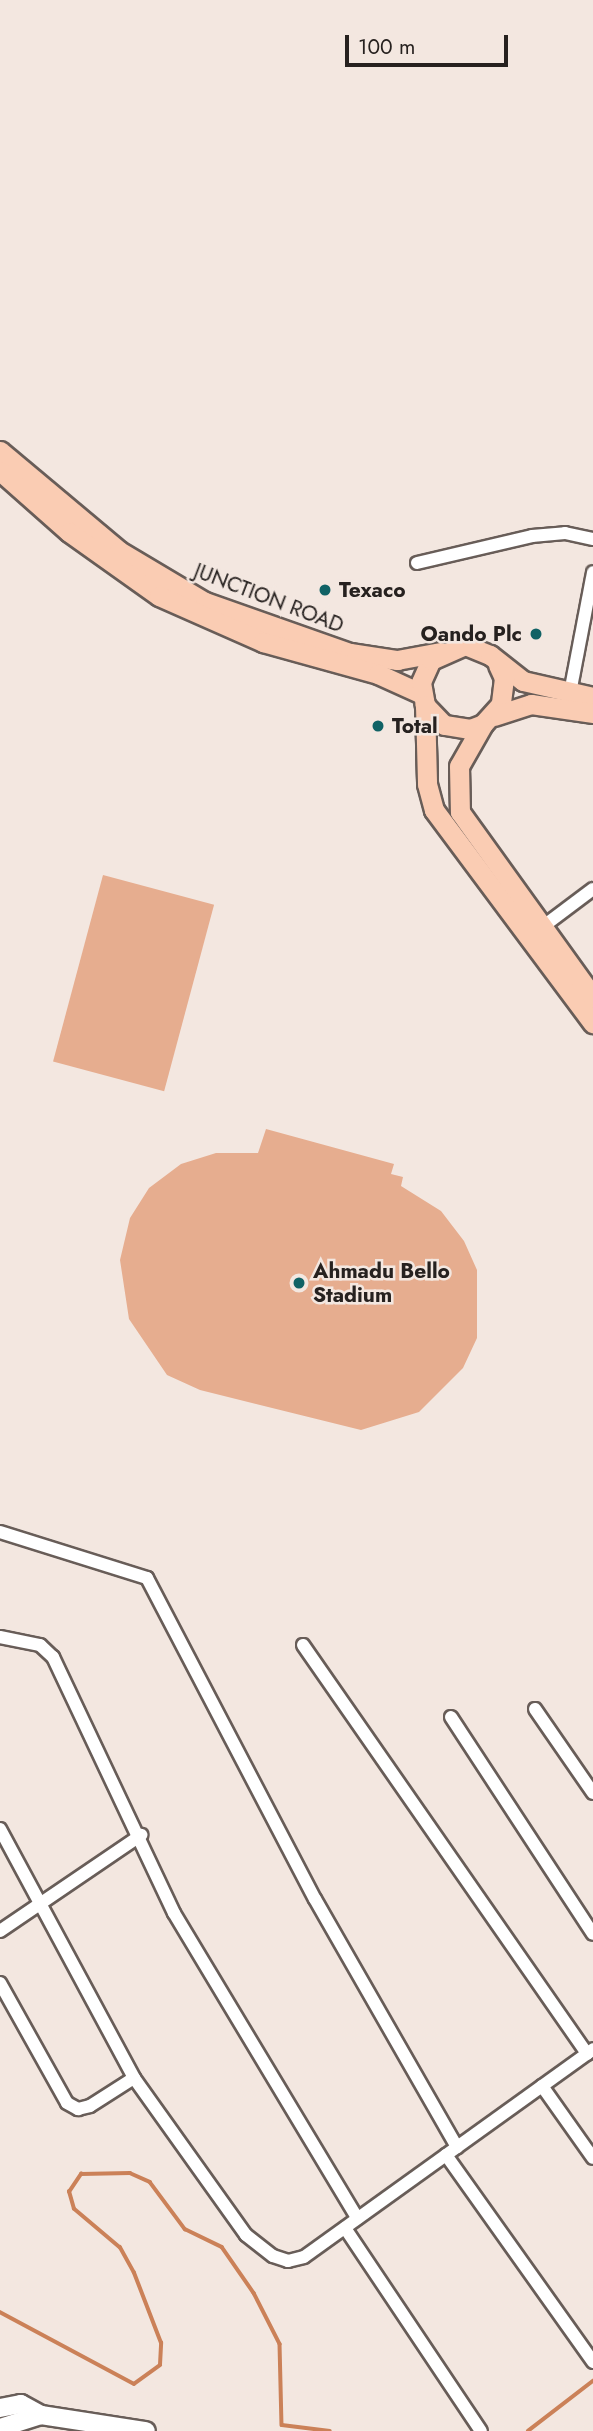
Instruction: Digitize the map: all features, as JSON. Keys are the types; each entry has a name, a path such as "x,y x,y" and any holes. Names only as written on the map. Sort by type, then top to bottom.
{"main road":[{"name":"JUNCTION ROAD","path":"0,451 119,551 205,602 350,653 397,660 440,652"},
{"name":"JUNCTION ROAD","path":"0,471 69,532 159,596 263,642 378,674 423,700"},
{"path":"593,697 523,681 478,648 440,652 425,670 423,700 427,784 434,810 593,1023"},
{"path":"498,665 505,691 459,766 460,812 593,997"},
{"path":"423,700 444,725 470,729 531,704 593,713"}],"street":[{"path":"417,563 531,536 565,533 593,539"},
{"path":"570,693 593,572"},
{"path":"541,928 593,889"},
{"path":"0,1532 147,1577 316,1899 457,2147"},
{"path":"0,1637 40,1645 53,1657 141,1835 174,1913 214,1984 357,2218"},
{"path":"0,1829 44,1904 134,2078 246,2235 273,2256 288,2261 304,2257 590,2052 303,1645"},
{"path":"535,1709 593,1793"},
{"path":"451,1717 593,1934"},
{"path":"0,1931 44,1904 141,1835"},
{"path":"0,1983 67,2103 78,2109 90,2106 134,2078"},
{"path":"542,2086 593,2158"},
{"path":"446,2155 593,2362"},
{"path":"345,2228 481,2431"},
{"path":"0,2408 21,2404 41,2416 146,2431"},
{"path":"0,2428 41,2416"}],"shaded area":[{"path":"103,875 214,905 164,1091 53,1061"},
{"name":"Ahmadu Bello Stadium","path":"266,1129 394,1164 391,1174 403,1177 401,1186 441,1211 464,1241 477,1270 477,1338 463,1368 419,1412 361,1430 200,1390 167,1375 129,1319 120,1260 130,1218 149,1188 181,1164 216,1153 258,1153"}],"waterway":[{"path":"0,2312 134,2384 160,2365 161,2343 134,2273 120,2248 74,2209 69,2192 81,2174 130,2173 150,2182 185,2229 222,2247 254,2293 280,2344 282,2425 330,2431"},
{"path":"528,2431 593,2381"}],"place":[{"name":"Texaco","path":"325,590"},
{"name":"Oando Plc","path":"536,634"},
{"name":"Total","path":"378,726"},
{"name":"Ahmadu Bello Stadium","path":"299,1283"}]}
